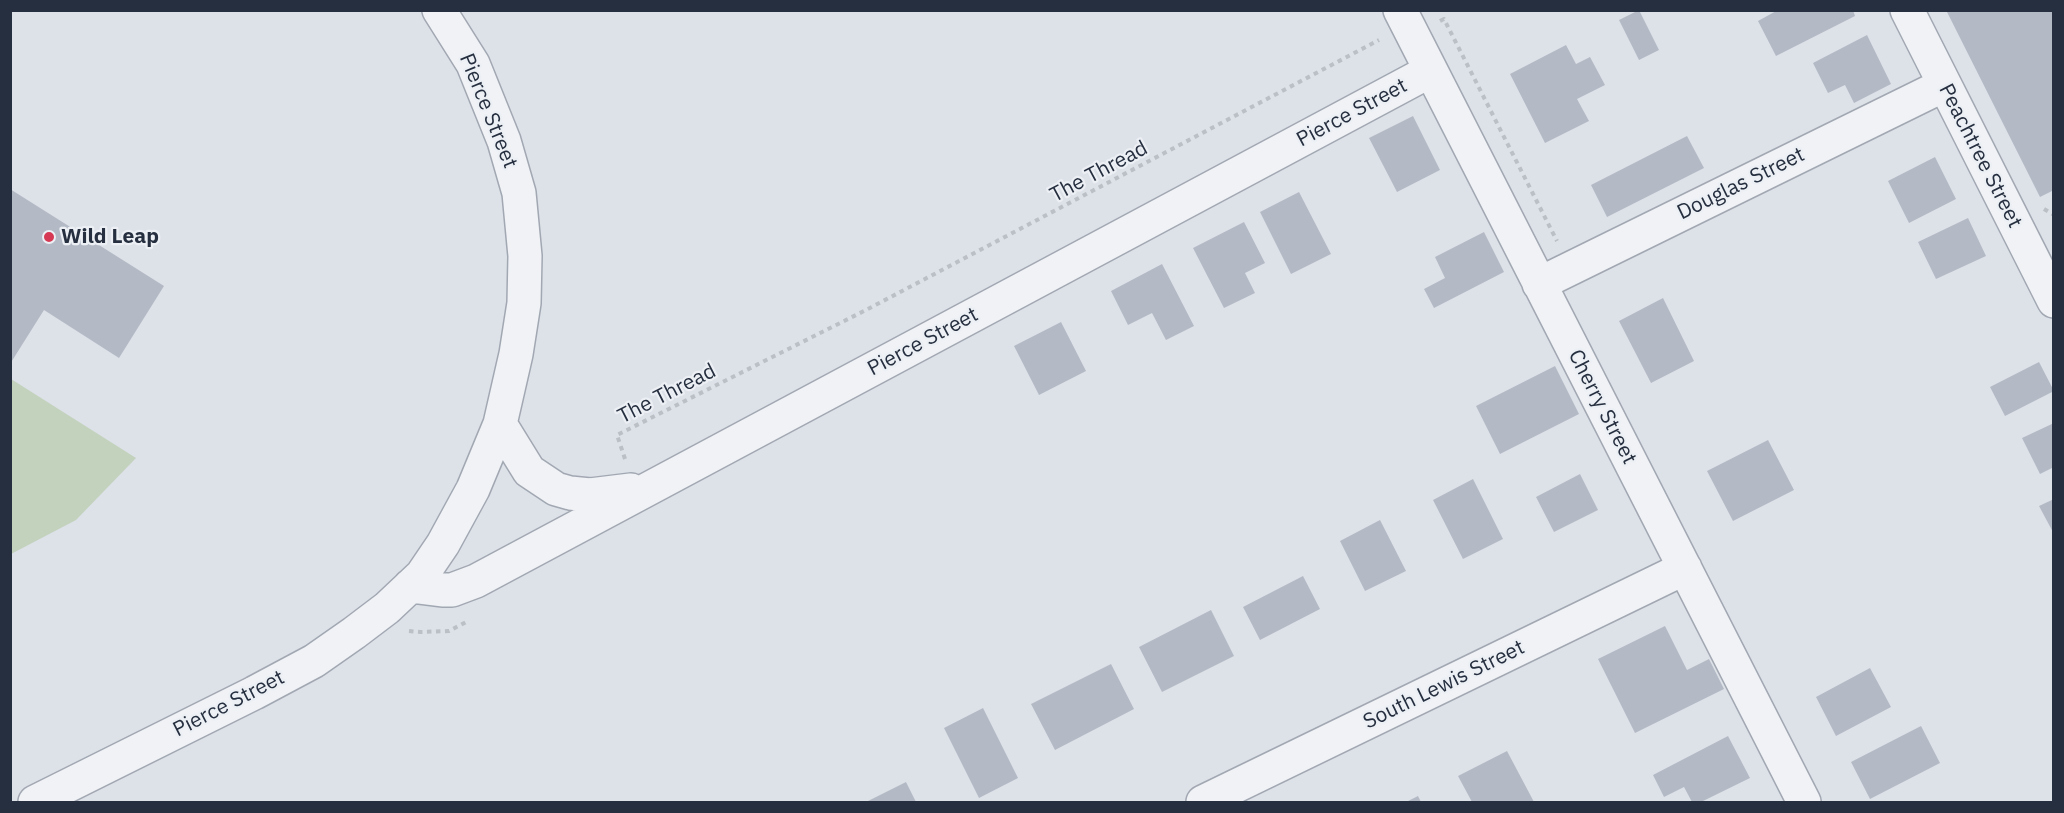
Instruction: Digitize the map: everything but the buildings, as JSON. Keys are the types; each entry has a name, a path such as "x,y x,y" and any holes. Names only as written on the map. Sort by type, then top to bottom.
{"street":[{"name":"Pierce Street","path":"35,802 314,661 387,608 422,574 443,544 473,489 500,424 516,354 524,303 525,256 519,194 504,141 473,64 440,10"},
{"name":"Peachtree Street","path":"1906,10 2054,301"},
{"name":"Cherry Street","path":"1407,24 1804,802"},
{"name":"Pierce Street","path":"410,586 442,590 465,585 1430,71"},
{"name":"Douglas Street","path":"1539,284 1944,85"},
{"path":"500,424 529,471 556,489 590,495 648,487"},
{"name":"South Lewis Street","path":"1203,802 1684,568"}],"path":[{"name":"The Thread","path":"648,487 627,466 617,435 876,304 1387,36 1397,49 1407,24 1444,19 1556,239 1574,266"},
{"path":"2039,201 2046,211 2054,215"},
{"path":"409,631 449,631 476,616"}],"green space":[{"path":"11,379 136,458 76,520 11,554"}],"place":[{"name":"Wild Leap","path":"49,237"}]}
